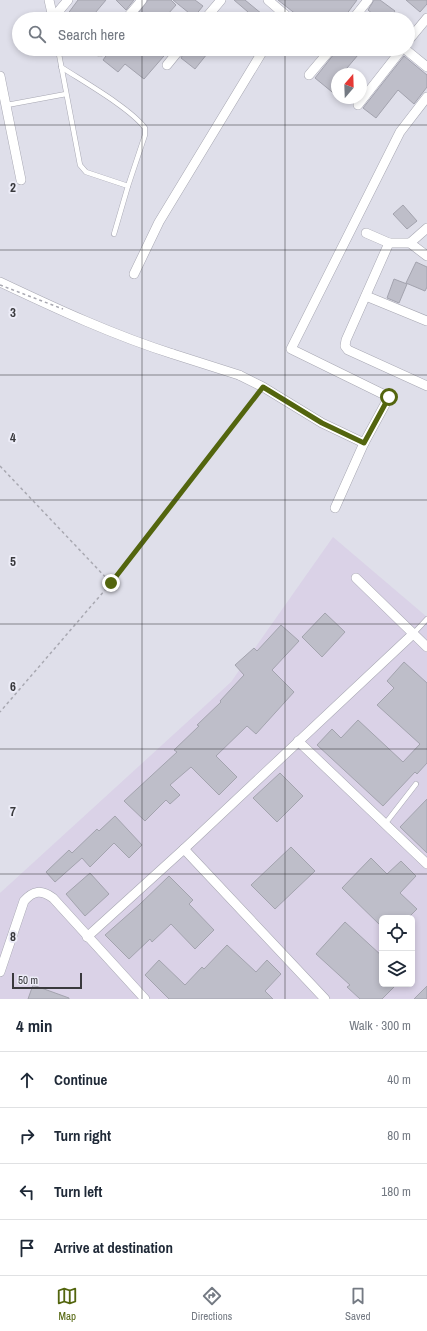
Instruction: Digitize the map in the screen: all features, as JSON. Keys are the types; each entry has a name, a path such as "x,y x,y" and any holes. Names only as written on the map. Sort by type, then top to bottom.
{"street":[{"path":"49,0 52,12"},
{"path":"59,12 68,0"},
{"path":"132,12 142,0"},
{"path":"211,12 221,0"},
{"path":"268,0 280,12"},
{"path":"356,0 366,3 359,12"},
{"path":"415,33 427,18"},
{"path":"167,65 174,56"},
{"path":"134,274 159,222 260,56"},
{"path":"309,75 324,56"},
{"path":"358,105 397,56"},
{"path":"412,56 427,67"},
{"path":"0,76 21,180"},
{"path":"335,508 364,443 389,397 291,349 400,132 427,97"},
{"path":"366,233 389,244 410,243 427,228"},
{"path":"410,243 427,256"},
{"path":"389,244 346,340 345,346 348,350 427,386"},
{"path":"0,283 122,337 239,375 263,387 322,423 364,443"},
{"path":"366,296 427,321"},
{"path":"356,578 427,648"},
{"path":"87,937 184,849 413,634"},
{"path":"298,741 427,864"},
{"path":"184,849 325,999"},
{"path":"0,972 24,901 30,894 39,891 46,893 52,898 145,999"}],"lane":[{"path":"60,56 80,166 86,172 128,186"},
{"path":"62,67 123,108 141,122 145,128 145,135 114,234"},
{"path":"7,105 66,94"},
{"path":"413,634 427,619"},
{"path":"385,824 416,784"}],"path":[{"path":"0,283 63,309"},
{"path":"0,712 111,583 263,387"},
{"path":"0,466 111,583"}],"shaded area":[{"path":"333,537 427,617 427,999 0,999 0,893 231,682"}],"building":[{"path":"78,0 106,0 96,12 69,12"},
{"path":"116,0 134,0 126,10"},
{"path":"148,0 171,0 176,5 170,12 139,12"},
{"path":"173,0 195,0 203,6 198,12 188,12"},
{"path":"234,0 245,0 260,12 248,12"},
{"path":"278,0 357,0 348,12 293,12"},
{"path":"374,0 380,0 395,11 370,12 368,10"},
{"path":"406,0 427,0 427,4 420,12"},
{"path":"106,56 164,56 144,79 125,64 118,72 103,60"},
{"path":"182,56 205,56 195,69 181,58"},
{"path":"332,56 357,56 347,68 331,68 331,91 315,78"},
{"path":"404,56 427,75 427,87 414,104 398,90 376,118 363,108"},
{"path":"403,205 417,221 407,229 393,214"},
{"path":"416,262 427,267 427,287 425,291 406,283"},
{"path":"394,279 407,284 399,303 387,298"},
{"path":"325,613 345,632 322,657 302,637"},
{"path":"281,625 299,641 272,670 294,692 256,734 247,726 216,756 237,777 219,795 191,767 170,785 180,795 170,804 166,800 145,821 124,801 177,752 174,750 199,726 197,725 221,702 220,701 244,675 235,665 254,648 257,651"},
{"path":"404,662 427,683 427,763 417,774 415,772 383,806 317,745 332,729 341,738 358,720 403,762 420,744 377,705 394,688 387,681"},
{"path":"280,773 303,796 277,822 253,798"},
{"path":"427,799 427,853 400,827"},
{"path":"115,816 142,845 129,858 114,843 90,867 82,858 55,882 46,872 69,850 72,853 97,829 99,831"},
{"path":"291,847 315,871 275,909 251,885"},
{"path":"371,858 387,874 401,861 416,876 400,893 417,909 411,915 379,915 379,924 342,888"},
{"path":"90,873 109,894 85,916 66,894"},
{"path":"169,876 193,900 189,904 214,930 195,949 171,924 152,942 150,939 129,959 105,935"},
{"path":"345,922 379,953 379,987 394,987 382,999 360,999 347,987 350,985 316,954"},
{"path":"227,945 256,972 267,960 281,974 265,991 273,999 169,999 145,975 159,960 185,985 202,967 204,969"},
{"path":"33,985 69,998 69,999 28,999"},
{"path":"427,986 427,999 414,999"}],"route":[{"path":"111,583 263,387 322,423 364,443 389,397"}]}
